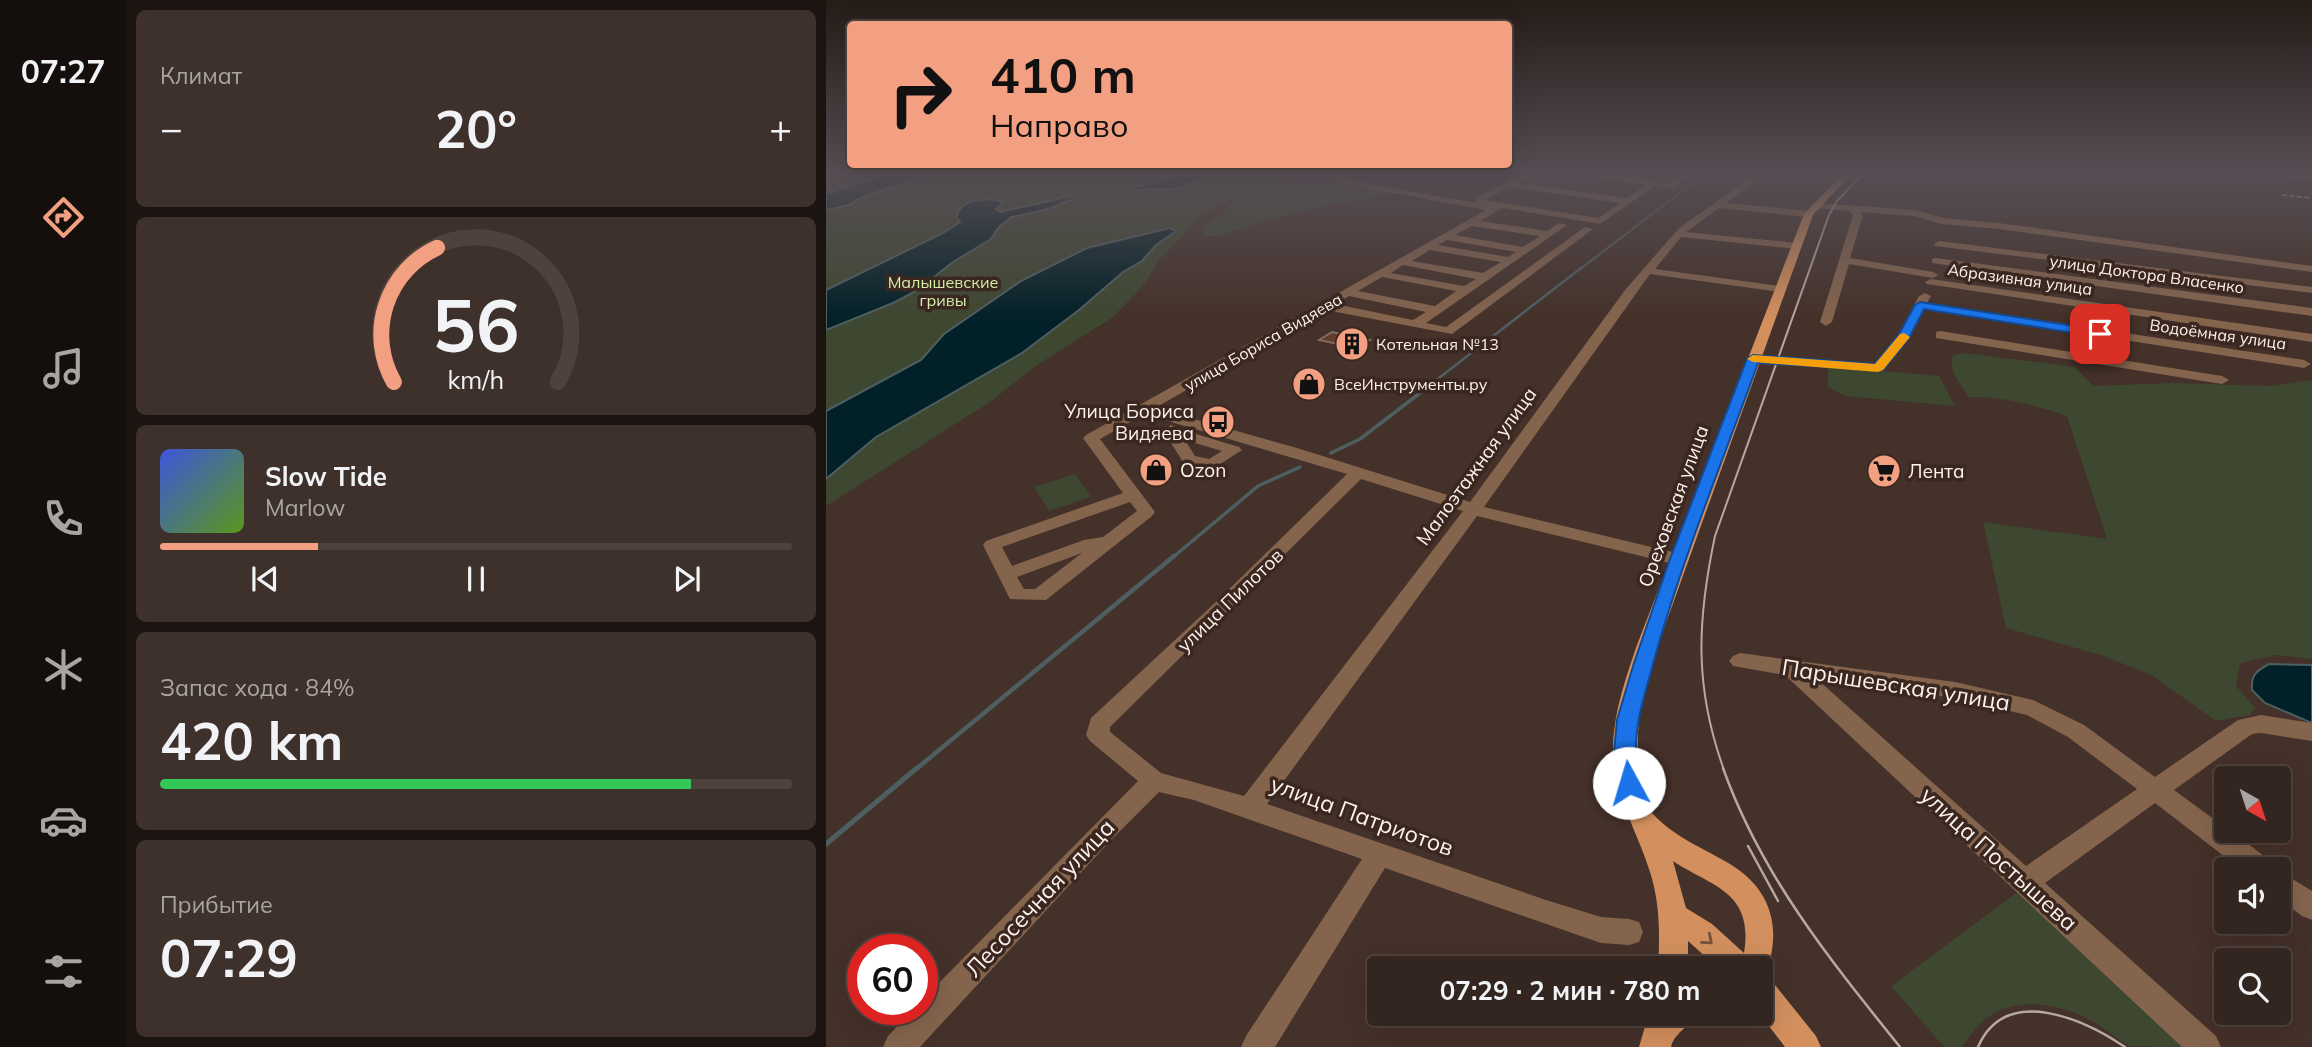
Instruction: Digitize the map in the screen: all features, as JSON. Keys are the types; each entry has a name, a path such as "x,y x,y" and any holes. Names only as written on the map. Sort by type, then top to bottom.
{"main road":[{"name":"Ореховская улица","path":"1673,956 1673,916 1663,872 1629,783 1625,752 1628,720 1651,637 1678,559 1807,223"},
{"path":"1639,814 1667,843 1687,857 1723,874 1749,898 1761,929 1760,956"},
{"path":"1673,916 1702,934 1727,956"},
{"path":"1773,1007 1805,1047"}],"street":[{"path":"1472,223 1548,234"},
{"name":"улица Бориса Видяева","path":"1133,495 1091,438 1472,223"},
{"path":"1325,306 1448,331 1588,229 1553,223"},
{"name":"Малоэтажная улица","path":"1249,808 1502,471 1597,335 1679,234 1694,223"},
{"path":"1826,322 1856,223"},
{"path":"1753,359 1878,368 1903,338 1932,278 1938,244 1934,238 1941,223"},
{"path":"1963,223 2312,269"},
{"path":"1416,324 1562,225"},
{"path":"1679,234 1797,246"},
{"path":"1447,237 1525,250"},
{"path":"1938,244 2312,290"},
{"path":"1430,247 1510,260"},
{"path":"2151,249 2148,251 2150,269 2159,291 2178,372"},
{"name":"Абразивная улица","path":"1846,260 1932,278 2165,317 2312,338"},
{"name":"улица Доктора Власенко","path":"1936,261 2312,312"},
{"path":"1402,262 1485,277"},
{"path":"1648,271 1780,289"},
{"path":"1381,274 1467,290"},
{"path":"1349,293 1437,310"},
{"name":"Водоёмная улица","path":"1920,305 2304,364"},
{"path":"1940,335 2222,380"},
{"path":"1143,409 1291,451 1472,510 1678,559"},
{"path":"1128,418 1171,430"},
{"name":"улица Пилотов","path":"1100,724 1358,473"},
{"path":"1133,495 1146,512 1039,596 1017,595 992,545 1133,495"},
{"path":"1007,574 1090,544 1109,542"},
{"name":"Парышевская улица","path":"1740,661 1955,690 2032,708 2076,731 2246,857"},
{"name":"улица Постышева","path":"1793,670 2205,1047"},
{"name":"улица Патриотов","path":"1100,724 1098,735 1154,781 1194,790 1249,808 1546,914 1601,930 1629,932"},
{"path":"2024,882 2154,788 2246,726 2261,724 2312,732"},
{"name":"Лесосечная улица","path":"900,1047 1101,833 1154,781"},
{"path":"1257,1047 1379,855"},
{"path":"2291,891 2312,907"}],"green space":[{"name":"Малышевские гривы","path":"826,223 1194,223 1159,260 1143,286 1112,318 1037,365 990,402 826,506"},
{"name":"Малышевские гривы","path":"1208,223 1262,223 1217,236 1202,236 1203,226"},
{"path":"1964,353 2075,367 2093,386 2170,383 2270,386 2312,380 2312,659 2276,655 2240,663 2236,686 2255,708 2250,715 2216,721 2153,676 2104,656 2006,628 1983,522 2107,539 2067,416 2019,402 1969,397 1952,366 1953,355"},
{"path":"1828,366 1939,376 1955,406 1845,396 1828,387"},
{"path":"1075,474 1091,497 1049,511 1034,487"},
{"path":"2019,891 2184,1047 2130,1046 2082,1016 2057,1007 2030,1004 2003,1009 1991,1015 1979,1025 1962,1047 1944,1047 1891,986"}],"water":[{"path":"959,223 1005,223 991,239 953,262 916,291 826,330 826,290"},
{"path":"1170,228 1176,231 1155,246 1142,261 1123,272 1079,310 1022,353 876,437 826,479 826,411 921,360 944,334 1021,281 1087,248"},
{"path":"2269,664 2312,665 2312,723 2265,703 2252,690 2255,674"}],"building":[{"name":"Котельная №13","path":"1332,332 1370,340 1358,348 1319,340"}],"waterway":[{"path":"1579,270 1640,223"},
{"path":"1417,395 1581,268"},
{"path":"1331,453 1360,439 1420,393"},
{"path":"1172,558 1258,486 1300,467"},
{"path":"915,770 1174,556"},
{"path":"826,844 917,768"}],"tram line":[{"path":"1724,770 1714,740 1703,682 1702,626 1709,567 1715,536 1826,223"},
{"path":"1723,768 1757,844 1799,915 1900,1047"},
{"path":"1748,846 1778,901"},
{"path":"1978,1047 1991,1028 2007,1016 2026,1012 2068,1018 2125,1047"}],"slow traffic":[{"path":"1753,359 1878,368 1904,337"}],"place":[{"name":"Котельная №13","path":"1352,344"},
{"name":"ВсеИнструменты.ру","path":"1309,384"},
{"name":"Улица Бориса Видяева","path":"1218,422"},
{"name":"Ozon","path":"1156,470"},
{"name":"Лента","path":"1884,471"}],"route":[{"path":"1629,783 1625,752 1628,720 1643,663 1678,559 1753,359 1878,368 1903,338 1920,305 2100,334"}]}
